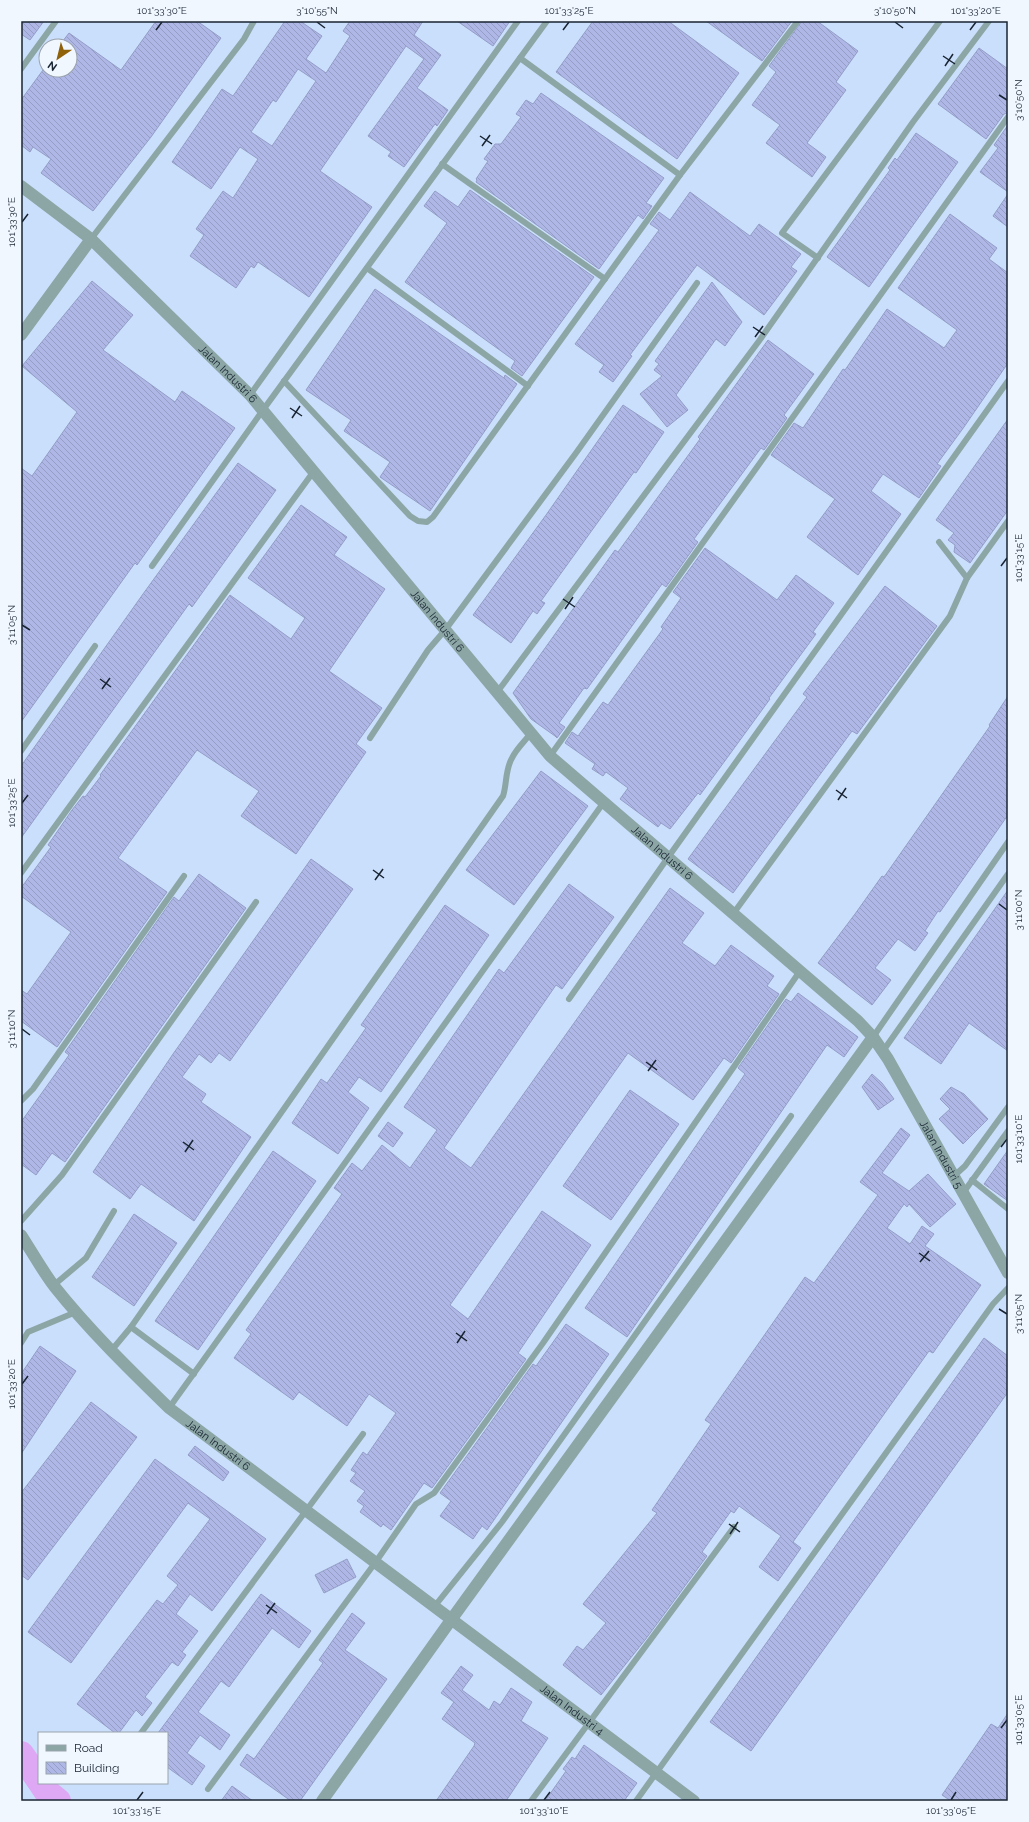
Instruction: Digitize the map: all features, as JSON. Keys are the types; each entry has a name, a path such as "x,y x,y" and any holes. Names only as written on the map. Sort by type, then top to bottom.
{"street":[{"name":"Jalan Industri 6","path":"21,186 91,239 250,395 498,691 550,756 669,856 733,914 858,1021 873,1038"},
{"path":"21,335 91,239"},
{"path":"322,1801 450,1620 873,1038"},
{"name":"Jalan Industri 5","path":"873,1038 883,1051 1008,1271"},
{"name":"Jalan Industri 6","path":"21,1235 54,1285 76,1312 111,1351 169,1408 450,1620"},
{"name":"Jalan Industri 4","path":"450,1620 694,1801"}],"lane":[{"path":"21,69 56,21"},
{"path":"91,239 244,39 254,21"},
{"path":"250,395 518,21"},
{"path":"152,566 284,381 547,21"},
{"path":"284,381 410,516 418,521 427,522 433,517 680,175 798,21"},
{"path":"818,258 782,233 940,21"},
{"path":"498,691 754,347 914,122 989,21"},
{"path":"520,58 680,175"},
{"path":"550,756 1008,117"},
{"path":"442,164 605,279"},
{"path":"367,268 528,386"},
{"path":"370,738 428,650 446,629 576,453 697,284"},
{"path":"569,999 669,856 1008,381"},
{"path":"21,873 314,471"},
{"path":"733,914 950,616 967,578 1008,521"},
{"path":"939,542 967,578"},
{"path":"21,751 95,646"},
{"path":"111,1351 132,1327 502,796 506,786 507,772 512,758 532,733"},
{"path":"169,1408 604,802"},
{"path":"873,1038 1008,842"},
{"path":"883,1051 1008,874"},
{"path":"21,1101 33,1089 184,876"},
{"path":"21,1221 62,1175 256,902"},
{"path":"208,1789 375,1563 416,1504 434,1493 543,1343 800,971"},
{"path":"954,1176 965,1166 1008,1107"},
{"path":"434,1607 502,1522 791,1116"},
{"path":"963,1192 1008,1130"},
{"path":"972,1180 1008,1209"},
{"path":"54,1285 86,1258 114,1211"},
{"path":"636,1801 993,1304 1008,1288"},
{"path":"21,1343 28,1332 76,1312"},
{"path":"132,1327 194,1374"},
{"path":"142,1732 363,1434"},
{"path":"531,1801 734,1527"}],"shaded area":[{"path":"21,21 1008,21 1008,1801 21,1801"}],"building":[{"path":"21,21 44,21 30,40 21,34"},
{"path":"156,21 197,21 221,38 151,137 93,211 41,173 51,159 33,147 30,152 21,145 21,100 38,77 78,78 78,39 121,70"},
{"path":"285,21 300,21 322,36 306,59 326,73 350,36 343,31 350,21 423,21 414,35 441,55 417,88 448,110 437,126 435,124 404,167 388,156 391,152 368,136 424,59 406,46 320,171 372,207 309,297 258,262 254,268 251,266 236,288 190,256 204,235 196,229 223,191 233,198 258,159 240,147 211,189 172,162 222,89 233,96","holes":["298,69 316,81 272,146 251,132 273,100 276,102"]},
{"path":"457,21 510,21 493,46"},
{"path":"593,21 668,21 739,73 677,159 556,72"},
{"path":"706,21 792,21 762,61"},
{"path":"802,21 817,21 858,51 836,82 846,90 807,143 826,157 812,177 766,143 780,125 752,105 776,72 769,66"},
{"path":"69,33 76,38 65,38"},
{"path":"979,48 1008,69 1008,113 1004,114 986,139 938,104"},
{"path":"541,93 664,178 646,203 652,206 643,219 638,215 599,269 476,182 476,179 488,161 484,159 495,144 501,144 521,117 516,114 526,100 533,104"},
{"path":"1008,125 1008,192 980,172 998,148 994,145"},
{"path":"916,133 958,162 869,287 827,257 890,170 888,168 895,158 897,160"},
{"path":"470,190 594,277 522,376 511,368 515,361 405,282 447,223 424,206 435,191 458,207"},
{"path":"690,192 750,236 759,224 801,254 791,267 797,271 764,315 697,265 630,355 632,356 613,382 599,372 604,365 575,344 659,230 650,224 659,212 670,220"},
{"path":"1008,194 1008,227 993,216"},
{"path":"950,214 997,248 989,259 1008,273 1008,363 937,464 941,466 919,498 883,474 871,491 901,514 858,575 807,537 835,499 771,455 794,423 803,428 843,369 845,370 887,309 944,348 957,330 898,288"},
{"path":"92,281 133,315 103,350 175,402 182,391 235,428 137,565 135,563 21,722 21,468 32,476 77,412 22,366"},
{"path":"712,282 742,322 725,346 716,339 676,395 688,410 667,427 640,394 662,376 654,370 659,364 655,361"},
{"path":"375,289 504,378 505,375 517,384 430,511 380,477 390,462 344,431 351,420 306,390"},
{"path":"768,340 814,374 784,415 787,418 764,450 761,448 694,539 698,542 666,587 662,584 587,689 584,688 559,723 565,727 557,738 531,719 513,693 615,550 618,552 700,439 698,437"},
{"path":"623,405 664,432 636,473 634,472 541,601 545,603 537,614 533,611 511,643 473,615 546,515"},
{"path":"1008,419 1008,510 970,563 954,552 955,545 948,540 954,533 936,520"},
{"path":"238,463 276,490 192,607 189,604 21,838 21,766"},
{"path":"301,505 347,537 334,555 385,589 329,671 382,708 356,744 366,752 296,854 241,816 259,791 197,750 118,858 167,892 57,1047 21,1021 21,990 27,994 71,932 21,896 21,888 51,847 48,845 72,810 83,796 85,797 101,776 100,775 230,595 291,639 305,618 248,578"},
{"path":"705,548 777,600 796,575 834,603 813,632 816,634 769,698 770,699 700,795 698,793 670,829 661,823 658,827 620,799 628,788 606,772 603,776 592,769 595,764 565,743 572,732 578,736 603,702 608,705 663,629 661,627 681,598 673,592"},
{"path":"885,586 937,626 857,734 852,731 733,893 688,859 807,697 803,694"},
{"path":"1008,696 1008,815 940,912 938,911 925,931 928,933 915,951 898,939 875,968 891,980 872,1005 818,963 882,876 884,877 990,726 989,725"},
{"path":"541,771 588,806 514,905 466,870"},
{"path":"311,859 353,889 230,1061 219,1053 211,1063 199,1054 182,1077 206,1094 201,1102 251,1137 194,1221 141,1184 130,1199 93,1172 173,1054"},
{"path":"199,874 246,908 65,1162 52,1153 36,1175 21,1164 21,1122 69,1055 65,1052 174,897 179,901"},
{"path":"569,884 614,917 562,989 556,985 444,1148 471,1168 670,888 704,913 682,943 715,966 731,945 774,976 767,986 779,994 731,1063 724,1058 693,1100 628,1053 450,1305 468,1319 542,1211 591,1245 518,1353 526,1359 432,1488 424,1483 391,1530 383,1524 381,1527 360,1512 364,1506 357,1501 365,1491 350,1481 356,1473 351,1470 363,1452 367,1455 396,1413 369,1394 347,1426 299,1392 293,1400 234,1358 251,1334 246,1330 342,1194 334,1188 352,1163 362,1171 382,1145 410,1168 437,1130 404,1107 499,969 504,973"},
{"path":"1008,890 1008,1051 969,1023 941,1064 904,1038"},
{"path":"445,905 489,935 381,1092 359,1077 348,1092 369,1108 338,1154 292,1123 321,1079 327,1083 366,1028 361,1025"},
{"path":"798,993 858,1037 844,1057 827,1045 627,1337 585,1308 745,1074 738,1068 786,999 791,1002"},
{"path":"872,1074 882,1083 894,1099 878,1110 862,1087"},
{"path":"951,1087 964,1094 988,1119 963,1144 939,1119 950,1109 940,1099"},
{"path":"630,1090 679,1124 611,1220 563,1186"},
{"path":"388,1122 403,1133 393,1147 378,1136"},
{"path":"901,1128 910,1135 882,1173 909,1191 928,1174 956,1204 930,1227 909,1204 907,1207 904,1204 887,1228 910,1244 922,1226 934,1234 925,1246 981,1285 933,1353 929,1351 793,1542 801,1548 778,1581 759,1567 781,1536 739,1506 734,1513 731,1511 702,1552 707,1556 645,1640 601,1695 563,1665 577,1646 583,1650 606,1623 583,1604 657,1513 652,1510 711,1424 705,1420 805,1277 814,1283 878,1195 860,1182"},
{"path":"1008,1150 1008,1201 984,1184"},
{"path":"273,1151 316,1181 198,1350 155,1321"},
{"path":"134,1214 177,1243 134,1306 92,1277"},
{"path":"566,1324 609,1354 487,1530 482,1526 473,1539 440,1516 451,1501 440,1493 533,1364 536,1366"},
{"path":"984,1338 1008,1356 1008,1392 751,1751 710,1722"},
{"path":"40,1346 76,1371 21,1454 21,1374"},
{"path":"91,1402 137,1437 28,1580 21,1575 21,1493"},
{"path":"195,1446 229,1472 223,1481 188,1455"},
{"path":"155,1459 266,1539 212,1611 190,1594 176,1614 198,1631 182,1652 186,1655 178,1666 172,1662 145,1697 152,1703 142,1716 136,1710 120,1732 114,1732 77,1704 157,1600 163,1604 178,1585 167,1576 210,1519 188,1503 71,1663 28,1632"},
{"path":"347,1559 356,1577 324,1593 315,1575"},
{"path":"261,1594 311,1631 299,1648 272,1628 229,1687 221,1681 198,1712 230,1735 220,1750 200,1735 187,1753 205,1766 192,1785 168,1768 168,1732 159,1732"},
{"path":"352,1613 365,1623 345,1650 387,1679 300,1801 291,1801 240,1765 247,1754 254,1759 323,1663 319,1660"},
{"path":"461,1666 473,1675 462,1690 489,1710 494,1701 500,1705 511,1688 532,1702 521,1721 548,1738 506,1801 436,1801 475,1743 442,1719 454,1702 441,1693"},
{"path":"1008,1713 1008,1801 951,1801 942,1795 991,1724 998,1728"},
{"path":"584,1745 637,1783 624,1801 545,1801 566,1771 563,1769 572,1757 575,1759"},
{"path":"232,1786 253,1801 221,1801"}],"waterway":[{"path":"21,1754 38,1779"},
{"path":"42,1784 47,1792 58,1801"}]}
